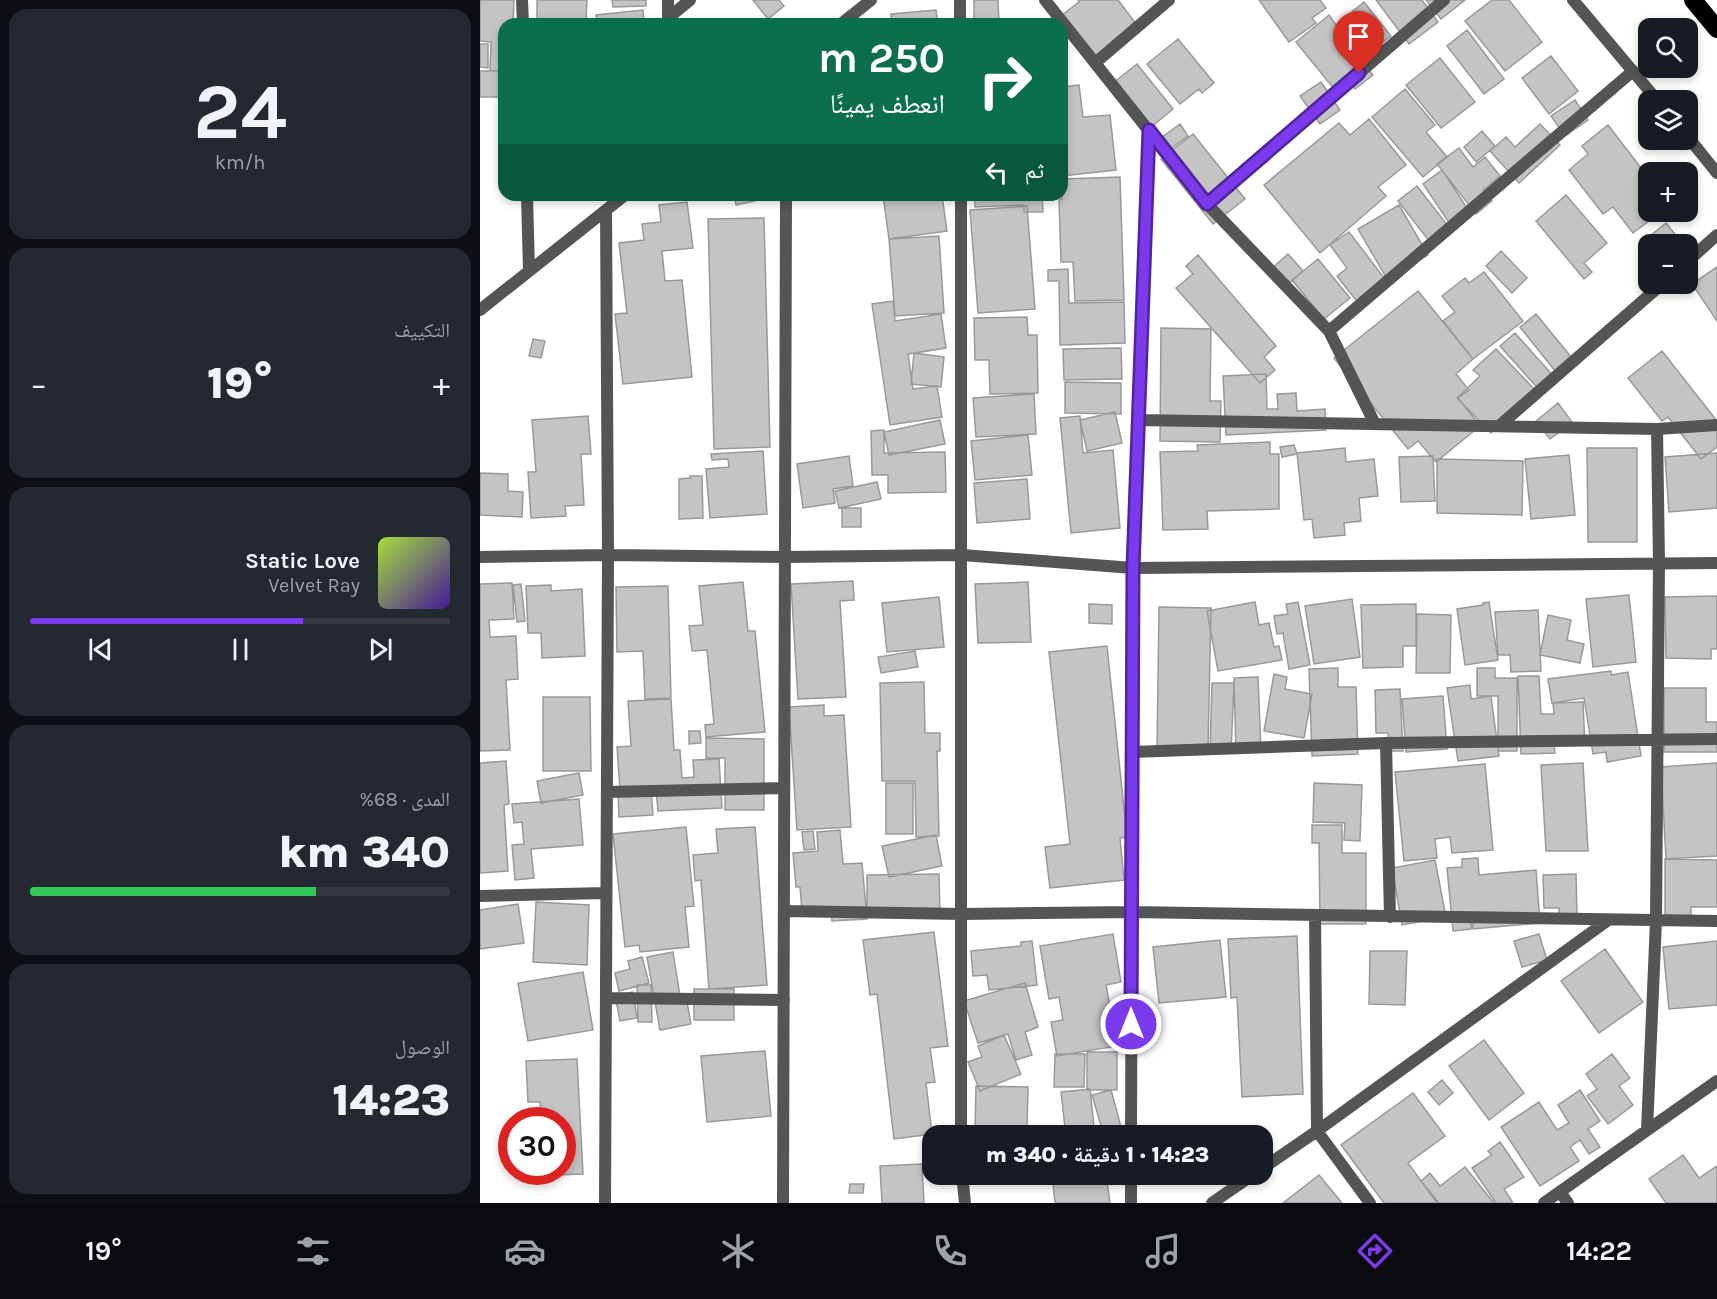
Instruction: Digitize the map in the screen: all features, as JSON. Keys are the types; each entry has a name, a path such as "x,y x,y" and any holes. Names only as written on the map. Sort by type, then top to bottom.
{"highway":[{"path":"1693,0 1717,29"}],"street":[{"path":"522,0 523,18"},
{"path":"668,0 668,18"},
{"path":"671,18 690,0"},
{"path":"848,18 871,0"},
{"path":"960,0 960,18"},
{"path":"1045,0 1059,18"},
{"path":"1095,63 1169,0"},
{"path":"1207,204 1444,0"},
{"path":"1573,0 1648,90"},
{"path":"1068,29 1207,204 1329,331 1374,424"},
{"path":"1329,331 1633,72"},
{"path":"1131,1125 1133,568 1149,130"},
{"path":"1698,149 1717,173"},
{"path":"527,201 529,271"},
{"path":"480,310 617,201"},
{"path":"783,1203 786,201"},
{"path":"961,201 961,1125"},
{"path":"605,1203 608,555 606,210"},
{"path":"1698,252 1717,235"},
{"path":"1499,426 1651,294"},
{"path":"1138,420 1657,429 1717,425"},
{"path":"1647,1130 1656,921 1659,563 1657,429"},
{"path":"480,557 962,555 1133,568 1717,563"},
{"path":"1132,752 1386,742 1717,739"},
{"path":"1386,742 1390,917"},
{"path":"607,792 784,788"},
{"path":"480,896 606,893"},
{"path":"784,911 962,915 1131,912 1717,921"},
{"path":"1315,915 1317,1131 1370,1203"},
{"path":"1273,1161 1607,921"},
{"path":"606,998 784,1000"},
{"path":"1544,1203 1717,1081"},
{"path":"963,1185 965,1203"},
{"path":"1131,1185 1131,1203"},
{"path":"1212,1203 1238,1185"},
{"path":"1560,1192 1568,1203"}],"building":[{"path":"480,0 514,0 513,18 498,18 498,71 490,71 491,42 480,41"},
{"path":"537,0 587,0 586,18 537,18"},
{"path":"612,0 646,0 646,6 613,7"},
{"path":"753,0 779,0 784,6 767,18"},
{"path":"974,0 998,0 999,18 974,18"},
{"path":"1078,0 1118,0 1140,29 1091,66 1068,36 1068,18 1059,18 1079,2"},
{"path":"1259,0 1320,0 1326,8 1312,18 1316,23 1289,42"},
{"path":"1376,0 1422,0 1438,22 1409,44"},
{"path":"1426,0 1465,0 1441,19"},
{"path":"1492,0 1509,0 1542,42 1505,71 1465,21"},
{"path":"1364,2 1391,36 1360,60 1373,75 1355,89 1348,80 1335,90 1296,42 1329,15 1336,25"},
{"path":"643,10 644,18 596,18 596,15"},
{"path":"936,10 937,18 891,18 891,14"},
{"path":"1467,30 1504,79 1484,94 1447,46"},
{"path":"1178,39 1214,83 1202,93 1199,89 1180,104 1147,64"},
{"path":"480,44 488,44 488,68 480,67"},
{"path":"1551,56 1578,91 1549,114 1522,78"},
{"path":"1440,58 1475,102 1441,128 1406,85"},
{"path":"1137,64 1173,109 1150,128 1113,83"},
{"path":"480,71 498,71 498,97 480,97"},
{"path":"1321,82 1340,110 1320,124 1300,96"},
{"path":"1079,85 1083,117 1110,115 1116,170 1068,175 1068,86"},
{"path":"1405,89 1435,125 1426,132 1447,157 1423,177 1372,117"},
{"path":"1575,100 1588,120 1565,136 1551,116"},
{"path":"1369,119 1406,165 1378,187 1386,196 1320,253 1264,185 1339,123 1350,135"},
{"path":"1180,124 1188,136 1165,153 1157,141"},
{"path":"1540,124 1560,145 1519,183 1490,151 1506,137 1515,147"},
{"path":"1608,125 1638,164 1638,222 1648,222 1633,233 1613,207 1603,214 1569,170 1588,154 1582,146"},
{"path":"1482,131 1495,146 1476,162 1464,147"},
{"path":"1193,134 1245,199 1213,224 1161,159"},
{"path":"1459,148 1473,167 1485,157 1500,176 1483,190 1492,201 1476,214 1437,164"},
{"path":"1442,170 1471,214 1452,227 1423,184"},
{"path":"1120,177 1124,300 1075,301 1073,262 1061,262 1059,201 1068,201 1068,179"},
{"path":"1417,186 1452,231 1433,246 1398,201"},
{"path":"1566,195 1607,243 1584,263 1592,272 1584,279 1536,221"},
{"path":"735,201 754,201 736,205"},
{"path":"884,201 943,201 947,231 889,239"},
{"path":"975,201 1042,201 1043,212 1024,212 1024,205 975,207"},
{"path":"687,202 693,248 662,251 665,281 682,280 692,377 623,384 615,314 627,313 619,243 644,240 642,224 661,222 659,205"},
{"path":"1399,205 1428,255 1387,279 1358,229"},
{"path":"1027,206 1035,309 978,313 970,210"},
{"path":"764,218 770,447 714,449 708,219"},
{"path":"1666,223 1675,234 1652,234"},
{"path":"1349,232 1388,283 1359,304 1337,276 1347,268 1330,245"},
{"path":"939,236 944,313 895,316 889,239"},
{"path":"1501,251 1527,278 1512,293 1486,266"},
{"path":"1288,254 1303,271 1286,286 1271,269"},
{"path":"1198,255 1276,346 1264,357 1275,370 1260,383 1176,288 1193,274 1186,266"},
{"path":"1318,259 1350,298 1324,319 1292,280"},
{"path":"1717,267 1717,321 1698,293 1698,280"},
{"path":"1068,269 1069,303 1124,302 1125,343 1060,345 1059,281 1048,281 1048,270"},
{"path":"1484,272 1523,321 1473,359 1443,321 1455,312 1442,296 1465,278 1469,283"},
{"path":"1418,291 1473,359 1456,374 1469,390 1458,398 1480,426 1436,462 1418,441 1408,449 1334,358"},
{"path":"893,301 895,321 941,314 946,348 908,354 913,389 937,386 942,417 890,425 872,304"},
{"path":"1536,314 1572,358 1555,371 1520,327"},
{"path":"1027,317 1028,335 1037,335 1038,393 990,394 989,360 975,360 974,318"},
{"path":"1161,328 1211,329 1210,401 1221,401 1220,442 1160,441"},
{"path":"1515,333 1556,379 1541,392 1500,346"},
{"path":"533,339 545,341 541,358 529,356"},
{"path":"1121,348 1122,379 1064,380 1063,349"},
{"path":"1496,349 1535,390 1491,433 1457,398 1480,376 1473,370"},
{"path":"1662,351 1717,421 1717,447 1701,459 1668,417 1662,421 1628,378"},
{"path":"914,353 944,357 941,387 911,384"},
{"path":"1266,374 1267,409 1278,409 1277,394 1296,393 1297,411 1325,409 1326,430 1226,435 1223,376"},
{"path":"1065,382 1121,383 1121,414 1065,413"},
{"path":"1034,394 1036,434 976,437 973,398"},
{"path":"1558,403 1572,422 1550,439 1536,421"},
{"path":"1115,412 1122,443 1087,451 1080,420"},
{"path":"588,416 591,454 581,454 584,505 565,506 566,516 531,518 528,472 536,472 532,420"},
{"path":"1080,416 1083,453 1113,450 1120,528 1071,533 1060,418"},
{"path":"940,420 945,444 889,455 884,432"},
{"path":"884,430 884,453 945,452 946,492 888,493 888,475 872,475 871,431"},
{"path":"1028,435 1032,475 975,480 971,441"},
{"path":"1270,442 1270,454 1279,454 1279,509 1207,511 1208,529 1163,530 1160,452 1198,451 1197,445"},
{"path":"1294,445 1297,454 1282,457 1280,447"},
{"path":"1345,448 1346,462 1374,459 1378,496 1359,498 1361,521 1344,523 1345,535 1314,538 1312,519 1304,520 1297,453"},
{"path":"1587,448 1637,448 1637,542 1588,542"},
{"path":"763,451 767,514 710,518 706,469 729,467 728,459 712,460 711,454"},
{"path":"1717,453 1717,508 1669,512 1665,457"},
{"path":"1569,455 1575,515 1531,519 1525,459"},
{"path":"849,456 853,486 833,489 835,503 803,508 797,464"},
{"path":"1433,456 1435,501 1401,502 1399,457"},
{"path":"1437,459 1523,461 1522,515 1437,513"},
{"path":"480,473 508,474 508,491 523,492 522,517 480,515"},
{"path":"690,476 702,476 703,518 679,519 679,479 690,478"},
{"path":"1027,479 1030,519 977,523 974,483"},
{"path":"877,482 881,499 839,508 835,491"},
{"path":"842,508 861,508 861,527 842,527"},
{"path":"853,581 854,600 840,601 846,697 798,699 791,584"},
{"path":"743,582 748,631 755,631 765,732 706,737 705,725 714,724 707,650 692,651 689,626 703,625 699,586"},
{"path":"1028,582 1031,642 978,643 975,584"},
{"path":"512,583 514,619 489,620 490,637 516,636 518,679 506,680 510,750 480,751 480,584"},
{"path":"521,584 525,621 517,622 513,585"},
{"path":"551,585 551,591 582,589 585,656 542,658 541,633 528,633 526,586"},
{"path":"668,586 671,698 645,699 643,651 617,652 616,587"},
{"path":"1629,595 1636,662 1593,667 1586,599"},
{"path":"1717,596 1717,649 1711,649 1711,659 1666,658 1665,597"},
{"path":"939,597 944,647 887,652 882,603"},
{"path":"1352,599 1360,657 1314,664 1305,606"},
{"path":"1255,602 1259,625 1269,623 1274,647 1279,646 1282,660 1218,671 1207,611"},
{"path":"1298,602 1310,665 1289,669 1283,633 1277,634 1274,616 1288,614 1286,604"},
{"path":"1489,602 1498,660 1465,665 1457,609"},
{"path":"1089,604 1112,605 1112,624 1089,623"},
{"path":"1416,604 1416,646 1403,646 1403,667 1363,668 1361,605"},
{"path":"1159,607 1211,608 1208,750 1157,748"},
{"path":"1538,610 1541,671 1511,672 1510,655 1498,655 1495,612"},
{"path":"1417,614 1451,615 1450,673 1416,673"},
{"path":"1548,615 1571,620 1567,640 1584,644 1580,663 1540,655"},
{"path":"1107,646 1127,837 1120,838 1124,880 1050,888 1045,847 1070,844 1049,652"},
{"path":"915,651 918,667 881,673 878,657"},
{"path":"1338,668 1338,687 1356,687 1358,754 1312,756 1309,669"},
{"path":"1477,668 1495,668 1495,678 1517,678 1517,751 1498,751 1498,696 1477,696"},
{"path":"1611,671 1611,675 1628,672 1641,756 1607,762 1606,752 1593,754 1584,698 1552,703 1548,679"},
{"path":"1274,674 1287,677 1285,689 1312,694 1304,738 1264,731"},
{"path":"1518,676 1539,676 1541,714 1554,714 1553,703 1583,702 1585,745 1554,746 1555,753 1521,754"},
{"path":"1258,677 1261,751 1236,752 1234,678"},
{"path":"924,682 925,733 940,733 940,751 937,751 939,836 916,837 915,781 882,781 880,683"},
{"path":"1212,683 1234,683 1231,753 1210,752"},
{"path":"1470,685 1471,699 1491,696 1499,756 1458,761 1447,688"},
{"path":"1664,688 1706,688 1706,722 1717,722 1717,752 1664,752"},
{"path":"1400,689 1403,751 1389,751 1388,733 1376,733 1375,690"},
{"path":"1443,696 1447,749 1406,752 1402,699"},
{"path":"543,697 590,697 591,771 543,771"},
{"path":"671,699 674,750 680,750 682,778 694,777 693,760 719,759 722,808 658,811 656,789 620,790 617,747 631,746 628,701"},
{"path":"824,705 824,716 844,715 851,827 797,830 789,707"},
{"path":"689,731 700,731 701,743 689,744"},
{"path":"706,738 764,739 764,810 725,810 725,758 706,758"},
{"path":"506,761 509,804 504,805 508,871 480,873 480,763"},
{"path":"1583,763 1588,851 1546,851 1541,765"},
{"path":"1717,763 1717,856 1666,859 1661,767"},
{"path":"1485,764 1493,850 1452,853 1450,837 1435,839 1437,858 1404,861 1395,772"},
{"path":"579,773 583,795 541,803 537,781"},
{"path":"886,783 913,783 913,834 886,834"},
{"path":"1314,783 1362,785 1360,841 1344,840 1345,823 1313,822"},
{"path":"651,790 653,815 619,817 618,792"},
{"path":"579,799 583,845 531,849 534,878 515,880 512,845 524,844 522,822 514,823 512,804"},
{"path":"1312,825 1342,825 1342,853 1366,853 1366,924 1320,924 1319,843 1312,843"},
{"path":"686,827 694,906 685,907 689,947 640,952 639,945 625,947 613,834"},
{"path":"755,827 767,985 709,989 701,880 695,881 693,855 718,853 716,829"},
{"path":"840,830 843,864 862,863 867,919 832,921 831,909 802,911 800,887 796,887 793,853 818,851 817,832"},
{"path":"813,831 815,849 804,850 802,832"},
{"path":"936,835 942,866 889,877 882,846"},
{"path":"1478,858 1479,875 1536,870 1540,923 1473,929 1472,916 1471,929 1453,931 1447,868 1462,867 1462,859"},
{"path":"1665,859 1717,860 1717,907 1691,907 1691,924 1665,924"},
{"path":"1435,860 1446,917 1402,925 1392,868"},
{"path":"939,874 940,916 867,917 867,875"},
{"path":"1576,874 1577,915 1559,915 1559,908 1544,908 1543,875"},
{"path":"536,902 589,905 587,965 533,962"},
{"path":"518,904 524,943 480,949 480,910"},
{"path":"934,932 948,1046 930,1048 935,1082 926,1083 931,1125 922,1125 922,1135 894,1139 877,994 870,995 863,940"},
{"path":"1113,934 1121,982 1106,985 1117,1046 1057,1056 1051,1022 1063,1020 1059,997 1049,999 1040,946"},
{"path":"1539,934 1547,960 1522,967 1514,941"},
{"path":"1297,936 1303,1094 1242,1097 1237,997 1231,998 1228,939"},
{"path":"1220,940 1226,997 1159,1003 1153,947"},
{"path":"1032,941 1037,985 989,990 987,975 973,976 971,951 1021,946 1021,942"},
{"path":"1717,941 1717,1005 1669,1009 1663,947"},
{"path":"1605,949 1643,1002 1599,1033 1561,981"},
{"path":"1370,951 1407,951 1405,1005 1369,1004"},
{"path":"673,952 681,1002 687,1002 691,1024 660,1030 647,957"},
{"path":"642,957 649,983 619,991 615,973 630,969 628,961"},
{"path":"583,972 593,1030 528,1041 518,983"},
{"path":"1025,983 1038,1027 1025,1032 1032,1055 1016,1060 1008,1034 978,1043 964,1001"},
{"path":"637,985 651,985 652,1022 638,1022"},
{"path":"694,989 734,989 734,1020 694,1020"},
{"path":"633,992 637,1018 620,1021 615,995"},
{"path":"1004,1035 1021,1074 980,1091 968,1062 982,1057 978,1046"},
{"path":"1484,1040 1524,1093 1489,1120 1449,1066"},
{"path":"765,1051 771,1116 707,1122 701,1056"},
{"path":"1087,1052 1117,1052 1117,1090 1087,1090"},
{"path":"1055,1054 1085,1054 1084,1087 1054,1087"},
{"path":"1612,1054 1630,1078 1619,1086 1633,1105 1608,1124 1587,1096 1597,1089 1586,1074"},
{"path":"577,1059 583,1174 576,1174 576,1107 540,1107 540,1102 528,1102 526,1061"},
{"path":"1442,1080 1453,1093 1439,1105 1428,1092"},
{"path":"976,1086 1028,1087 1027,1125 975,1125"},
{"path":"1090,1089 1094,1125 1065,1125 1061,1092"},
{"path":"1111,1090 1120,1125 1101,1125 1092,1095"},
{"path":"1580,1090 1600,1121 1588,1129 1600,1147 1589,1154 1580,1140 1570,1147 1579,1161 1540,1186 1501,1127 1539,1102 1557,1130 1569,1123 1558,1105"},
{"path":"1413,1093 1445,1136 1408,1163 1437,1203 1384,1203 1341,1145"},
{"path":"1500,1142 1524,1177 1504,1189 1513,1203 1496,1203 1472,1168 1492,1155 1488,1151"},
{"path":"1683,1155 1699,1178 1717,1166 1717,1203 1666,1203 1649,1179"},
{"path":"922,1164 924,1203 882,1203 880,1166"},
{"path":"1465,1167 1494,1203 1439,1203 1421,1181 1430,1173 1440,1186"},
{"path":"1319,1175 1342,1203 1283,1203"},
{"path":"850,1184 864,1184 863,1193 849,1193"},
{"path":"1053,1185 1108,1185 1110,1203 1055,1203"}],"route":[{"path":"1131,1024 1133,568 1149,130 1207,204 1359,73"}]}
